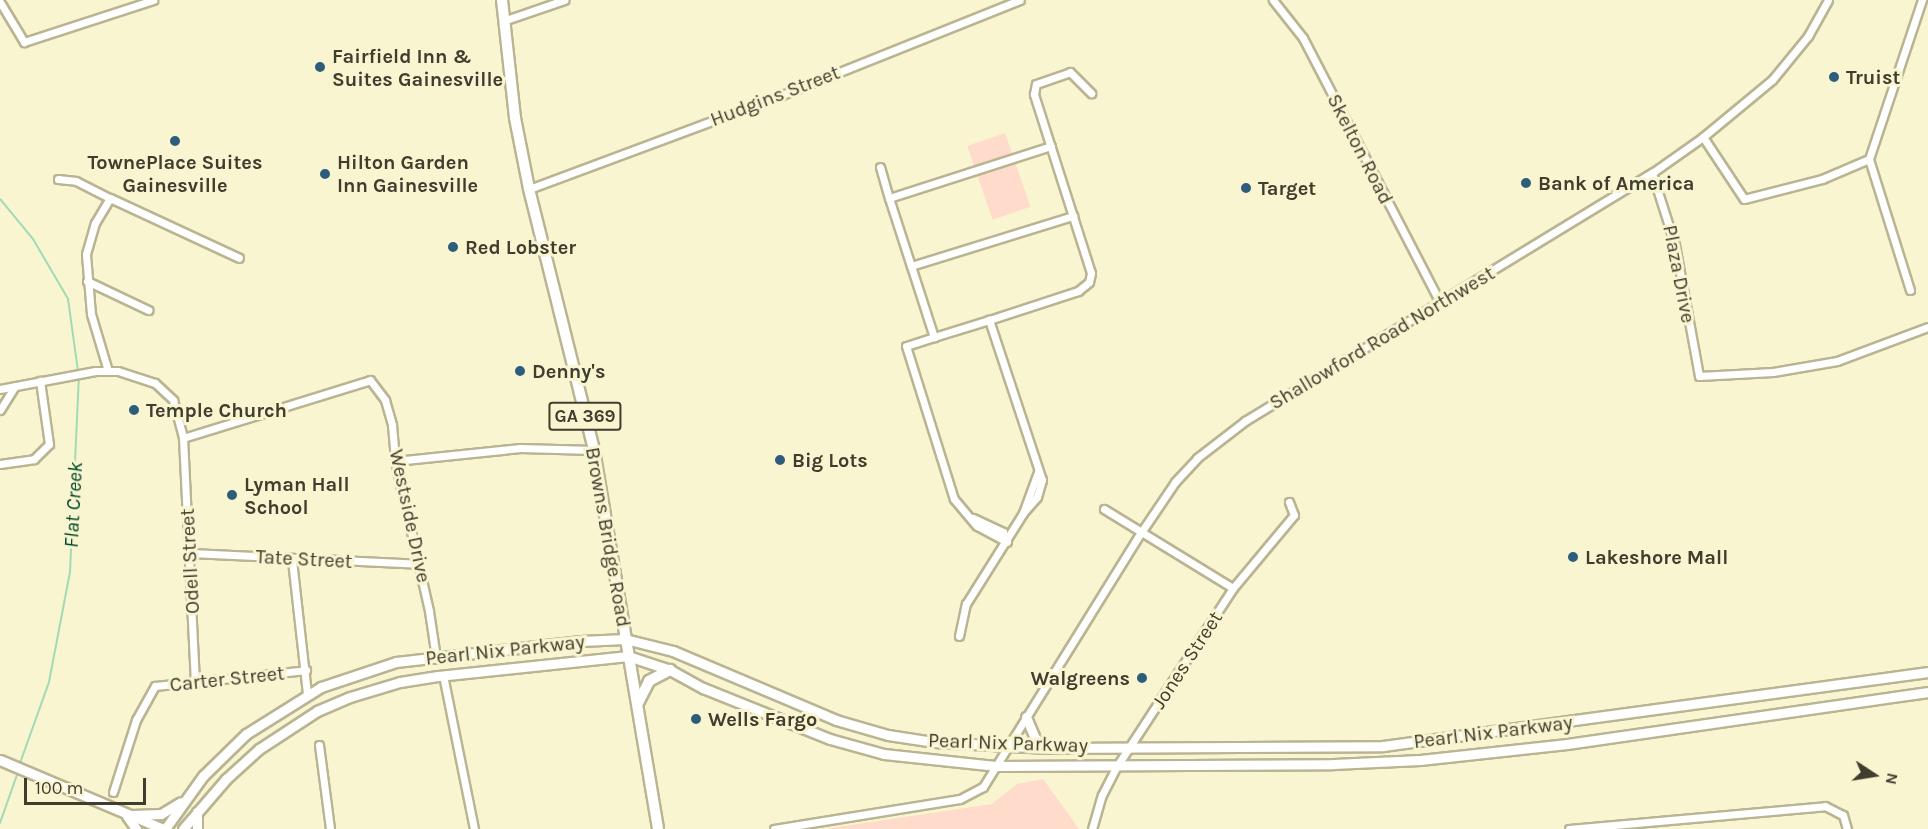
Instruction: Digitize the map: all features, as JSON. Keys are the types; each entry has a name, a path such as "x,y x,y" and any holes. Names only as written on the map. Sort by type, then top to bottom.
{"main road":[{"name":"Browns Bridge Road","path":"501,0 515,118 529,189 594,450 658,829"},
{"name":"Pearl Nix Parkway","path":"164,829 203,776 246,734 307,694 369,669 436,658 626,639 673,651 757,688 878,732 934,742 1048,748 1383,746 1928,672"},
{"name":"Pearl Nix Parkway","path":"183,829 245,761 317,711 375,688 443,675 628,657 669,670 703,688 830,739 884,754 997,766 1333,764 1420,760 1567,744 1928,692"},
{"path":"638,704 649,681 669,670"},
{"path":"1026,717 1035,738 1048,748"},
{"path":"0,760 127,816 164,829"},
{"path":"127,816 161,814 186,799"},
{"path":"197,812 197,829"},
{"path":"127,816 136,829"}],"street":[{"path":"0,2 24,42 153,0"},
{"path":"503,21 564,0"},
{"name":"Hudgins Street","path":"529,189 782,95 1020,0"},
{"name":"Skelton Road","path":"1273,0 1303,38 1440,302"},
{"name":"Shallowford Road Northwest","path":"774,829 960,799 983,787 1142,531 1175,482 1219,440 1652,173 1703,137 1772,80 1808,36 1828,0"},
{"path":"1910,290 1869,159 1922,0"},
{"path":"1006,540 987,532 954,499 906,346 1078,291 1089,282 1091,273 1034,94 1036,84 1070,72 1091,93"},
{"path":"1703,137 1744,199 1822,179 1869,159"},
{"path":"889,198 1051,146"},
{"path":"880,167 934,337"},
{"name":"Plaza Drive","path":"1652,173 1675,245 1699,376 1816,365 1858,356 1928,327"},
{"path":"58,179 76,181 239,258"},
{"path":"0,389 108,371 91,314 86,254 95,223 110,198"},
{"path":"911,266 1073,216"},
{"path":"87,281 148,310"},
{"path":"959,636 966,604 1042,480 989,320"},
{"name":"Odell Street","path":"108,371 155,384 173,400 183,438 195,684"},
{"name":"Westside Drive","path":"183,438 370,380 385,400 392,425 395,461 420,564 436,658"},
{"path":"0,464 34,459 49,444 40,381"},
{"path":"0,410 15,386"},
{"path":"395,461 520,448 594,450"},
{"name":"Jones Street","path":"1092,829 1102,795 1117,766 1233,588 1294,515 1289,502"},
{"path":"1104,509 1233,588"},
{"path":"973,518 1003,532 1006,540"},
{"path":"987,532 992,525"},
{"name":"Tate Street","path":"189,554 420,564"},
{"path":"292,560 307,694"},
{"name":"Carter Street","path":"113,792 136,720 154,686 195,684 306,670"},
{"path":"443,675 474,829"},
{"path":"319,745 330,829"},
{"path":"1569,829 1825,806 1843,814 1847,829"}],"shaded area":[{"path":"1005,133 1030,207 993,220 967,146"},
{"path":"1043,779 1079,829 824,829 992,804 1017,784"}],"waterway":[{"name":"Flat Creek","path":"0,199 33,239 68,299 78,371"},
{"name":"Flat Creek","path":"19,766 49,682 70,572 79,377"},
{"name":"Flat Creek","path":"0,823 18,772"}],"place":[{"name":"Fairfield Inn & Suites Gainesville","path":"320,67"},
{"name":"Truist","path":"1834,77"},
{"name":"TownePlace Suites Gainesville","path":"175,141"},
{"name":"Hilton Garden Inn Gainesville","path":"325,174"},
{"name":"Bank of America","path":"1526,183"},
{"name":"Target","path":"1246,188"},
{"name":"Red Lobster","path":"453,247"},
{"name":"Denny's","path":"520,371"},
{"name":"Temple Church","path":"134,410"},
{"name":"Big Lots","path":"780,460"},
{"name":"Lyman Hall School","path":"232,495"},
{"name":"Lakeshore Mall","path":"1573,557"},
{"name":"Walgreens","path":"1142,678"},
{"name":"Wells Fargo","path":"696,719"}]}
